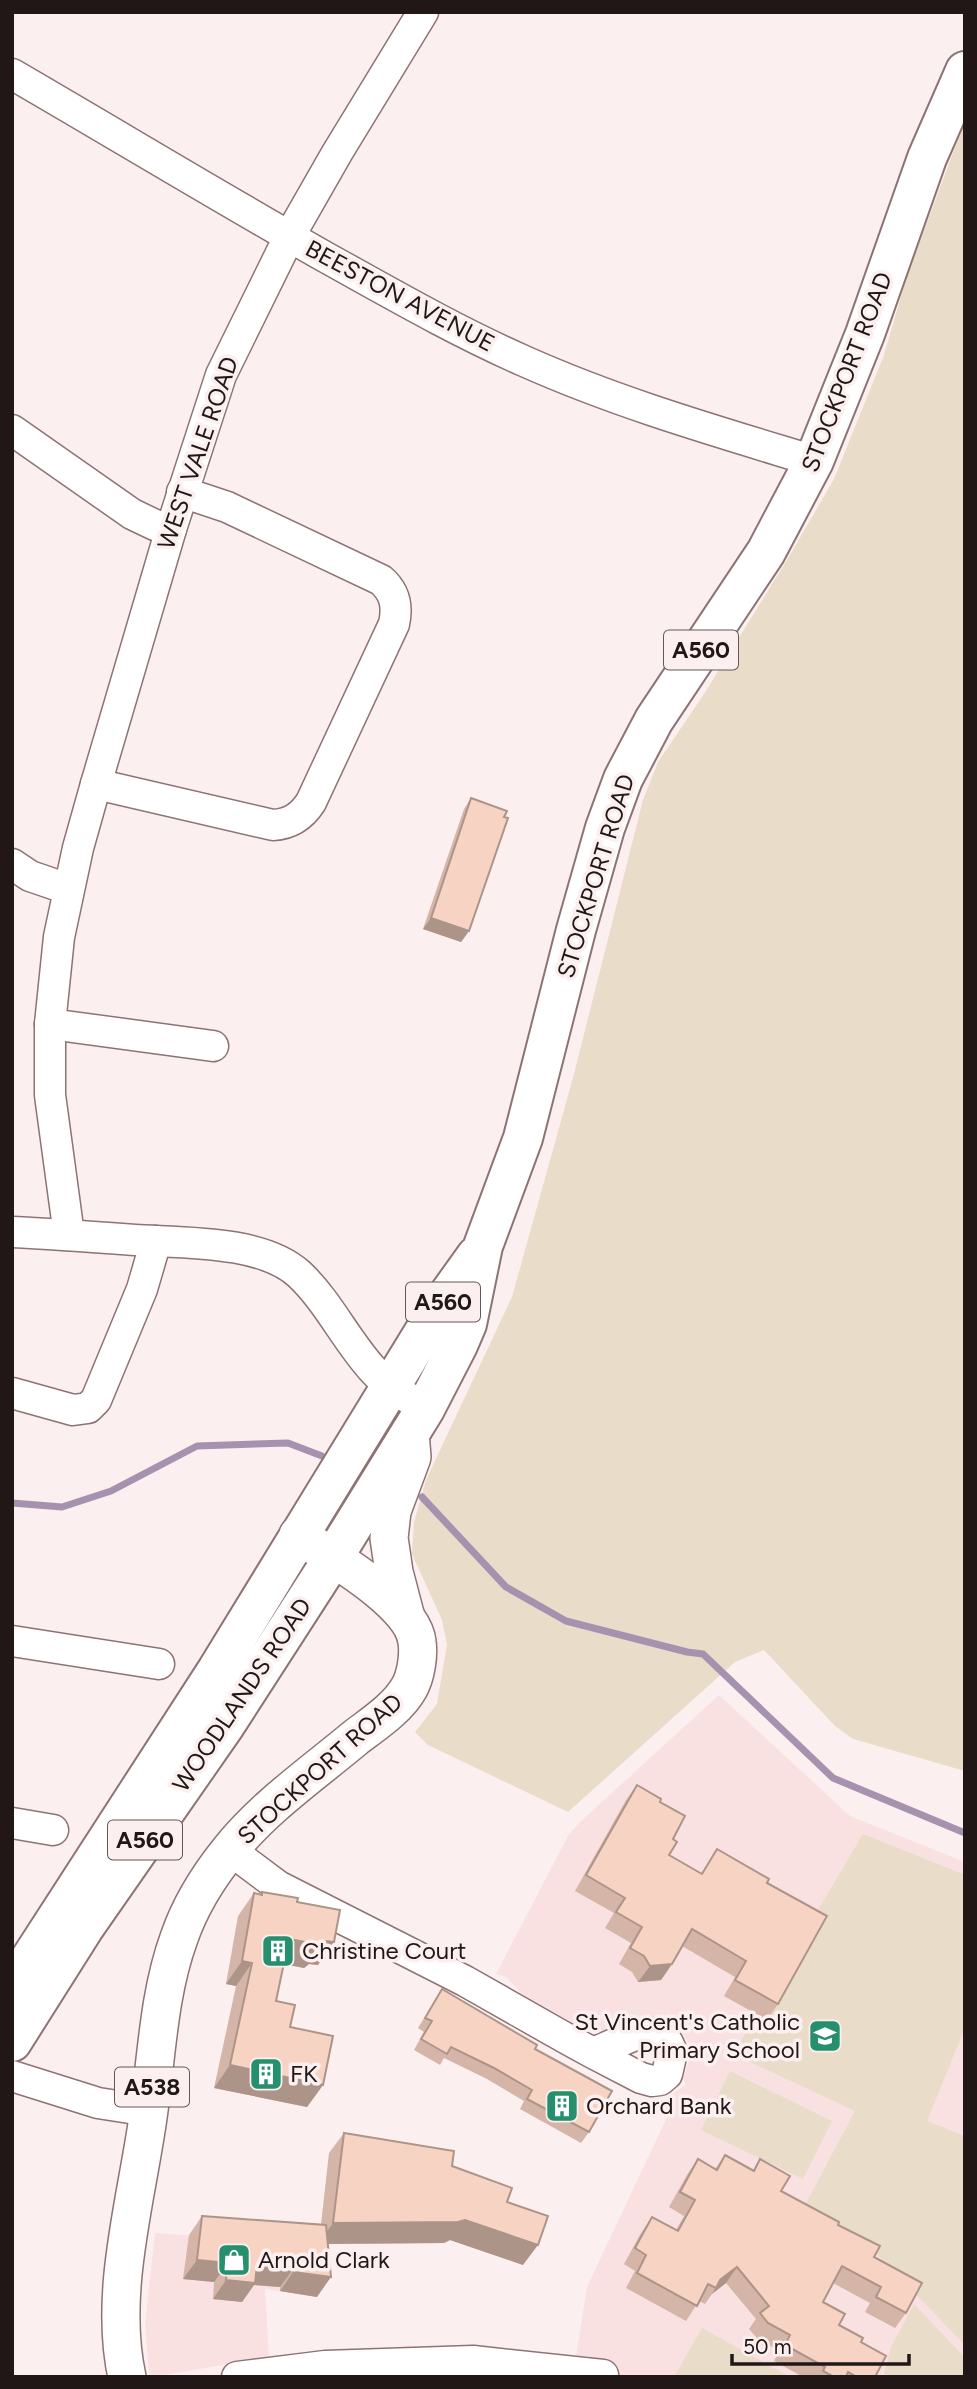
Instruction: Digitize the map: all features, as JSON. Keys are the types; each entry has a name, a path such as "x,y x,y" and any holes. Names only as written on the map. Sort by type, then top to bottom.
{"highway":[{"name":"STOCKPORT ROAD","path":"333,1558 417,1420 467,1324 483,1246 523,1138 605,828 623,779 654,720 766,552 814,461 865,334 927,158 965,71"},
{"name":"STOCKPORT ROAD","path":"298,1535 438,1310 483,1246"},
{"name":"WOODLANDS ROAD","path":"12,2042 24,1987 298,1535"},
{"name":"WOODLANDS ROAD","path":"24,1987 124,1870 224,1727 333,1558"}],"main road":[{"path":"405,1614 394,1572 389,1538 392,1511 412,1457 417,1420"},
{"name":"STOCKPORT ROAD","path":"127,2377 121,2343 123,2283 164,1994 179,1938 200,1894 230,1850 255,1822 388,1712 410,1687 415,1673 417,1641 413,1625 405,1614 381,1591 298,1535"}],"street":[{"name":"WEST VALE ROAD","path":"69,1236 50,1095 50,1024 57,950 68,889 96,784 182,492 221,375 289,237 343,142 423,12"},
{"name":"BEESTON AVENUE","path":"12,74 289,237 435,318 526,362 653,411 814,461"},
{"path":"12,430 132,514 171,529"},
{"path":"96,784 273,825 289,823 302,814 312,802 394,624 397,605 390,590 381,580 227,507 182,492"},
{"path":"12,864 30,876 68,889"},
{"path":"50,1024 213,1046"},
{"path":"12,1232 230,1247 269,1257 293,1269 322,1299 373,1370 392,1387 417,1420"},
{"path":"12,1393 73,1410 83,1410 96,1400 142,1289 156,1241"},
{"path":"12,1641 159,1664"},
{"path":"12,1823 53,1830"},
{"path":"230,1850 278,1886 465,1982 593,2053"},
{"path":"12,2076 98,2103 149,2111"},
{"path":"237,2377 325,2366 473,2361 603,2375"}],"shaded area":[{"path":"965,121 965,1771 853,1739 835,1726 764,1650 735,1662 568,1812 428,1745 415,1732 437,1704 447,1645 442,1620 412,1554 414,1522 426,1480 512,1297 574,1074 643,800 658,762 704,694 834,479 884,355 907,276"},
{"name":"St Vincent's Catholic Primary School","path":"719,1695 850,1816 965,1862 965,2377 589,2377 588,2356 576,2356 587,2287 668,2115 662,2111 669,2096 686,2085 683,2078 689,2060 689,2045 679,2026 671,2020 647,2016 607,2030 588,2031 521,1993 506,1977 496,1974 568,1836"},
{"path":"863,1834 965,1875 965,2028 927,2121 965,2136 965,2345 871,2248 802,2211 855,2111 733,2054"},
{"path":"730,2071 832,2121 803,2179 701,2130"},
{"path":"155,2233 312,2244 317,2297 265,2289 269,2357 153,2377 149,2373 145,2324"},
{"path":"914,2304 965,2358 965,2377 883,2377 891,2347"},
{"path":"702,2328 790,2377 674,2377"}],"building":[{"path":"471,798 507,811 504,817 508,818 469,931 431,918"},
{"path":"637,1785 685,1816 673,1839 677,1842 669,1855 702,1874 717,1849 769,1879 767,1883 827,1916 778,2004 735,1980 746,1961 692,1929 672,1964 650,1966 644,1956 630,1948 642,1927 616,1912 625,1898 586,1875"},
{"path":"262,1892 298,1898 297,1902 340,1910 334,1942 325,1941 320,1945 289,1939 276,2001 295,2005 290,2027 333,2036 323,2085 230,2065 252,1963 242,1961 254,1893 262,1895"},
{"path":"442,1989 537,2045 535,2049 612,2091 589,2132 527,2099 532,2090 494,2068 451,2047 447,2054 421,2039 432,2021 425,2018"},
{"path":"344,2133 454,2151 452,2166 512,2188 507,2202 548,2216 538,2245 465,2220 333,2223"},
{"path":"725,2155 754,2171 760,2159 790,2176 781,2191 880,2246 874,2257 922,2283 906,2313 876,2297 881,2287 842,2266 823,2302 845,2314 839,2325 863,2338 861,2342 886,2356 875,2377 857,2377 848,2372 846,2377 834,2377 823,2371 825,2367 785,2345 790,2335 768,2323 760,2313 769,2306 737,2267 720,2280 716,2288 708,2284 697,2306 637,2273 646,2255 635,2248 652,2217 678,2231 695,2200 680,2192 698,2159 717,2170"},
{"path":"202,2216 326,2225 331,2277 293,2272 294,2268 257,2265 255,2283 226,2280 228,2263 197,2260"}],"waterway":[{"path":"12,1503 62,1507 111,1491 197,1446 288,1443 322,1456"},
{"path":"422,1497 506,1587 566,1621 703,1654 833,1778 965,1833"}],"place":[{"name":"Christine Court","path":"278,1951"},
{"name":"St Vincent's Catholic Primary School","path":"825,2036"},
{"name":"FK","path":"266,2074"},
{"name":"Orchard Bank","path":"562,2106"},
{"name":"Arnold Clark","path":"234,2260"}]}
